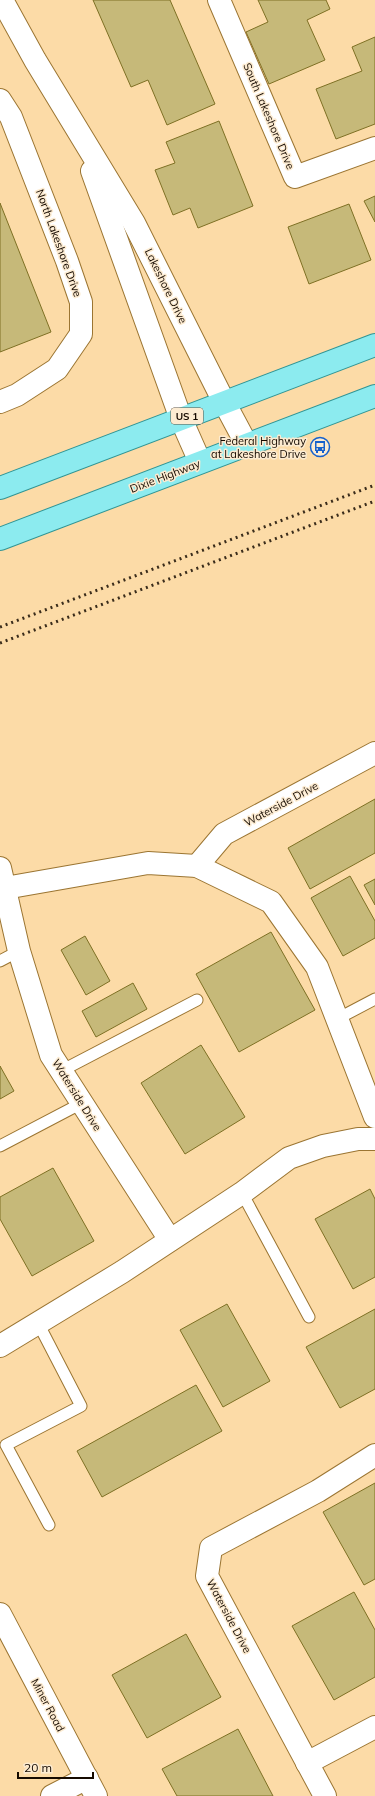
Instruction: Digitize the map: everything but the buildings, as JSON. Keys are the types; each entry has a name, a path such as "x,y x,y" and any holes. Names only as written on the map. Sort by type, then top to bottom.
{"main road":[{"name":"US 1","path":"0,488 375,345"},
{"name":"Dixie Highway","path":"0,539 375,396"}],"street":[{"name":"South Lakeshore Drive","path":"219,0 295,177 375,148"},
{"name":"Lakeshore Drive","path":"12,6 35,60 134,223 224,402 247,444"},
{"name":"North Lakeshore Drive","path":"0,100 10,116 67,261 81,302 81,334 57,369 17,396 0,402"},
{"name":"Lakeshore Drive","path":"78,131 181,419 200,462"},
{"name":"Waterside Drive","path":"197,866 224,834 375,753"},
{"name":"Waterside Drive","path":"170,1240 51,1055 19,951 2,878 148,863 197,866 271,902 317,967 375,1117"},
{"path":"0,1346 122,1272 242,1193 289,1158 323,1146 358,1139 375,1139"},
{"name":"Waterside Drive","path":"324,1796 207,1576 211,1548 318,1491 375,1455"},
{"name":"Miner Road","path":"0,1614 92,1787"},
{"path":"307,1763 375,1727"},
{"path":"52,1796 92,1787"}],"lane":[{"path":"0,961 19,951"},
{"path":"337,1019 375,999"},
{"path":"61,1071 197,1000"},
{"path":"0,1146 82,1103"},
{"path":"242,1193 309,1316"},
{"path":"38,1323 81,1406 6,1445 49,1525"}],"railway":[{"path":"0,627 375,485"},
{"path":"0,643 375,501"}],"place":[{"name":"Federal Highway at Lakeshore Drive","path":"320,447"}]}
